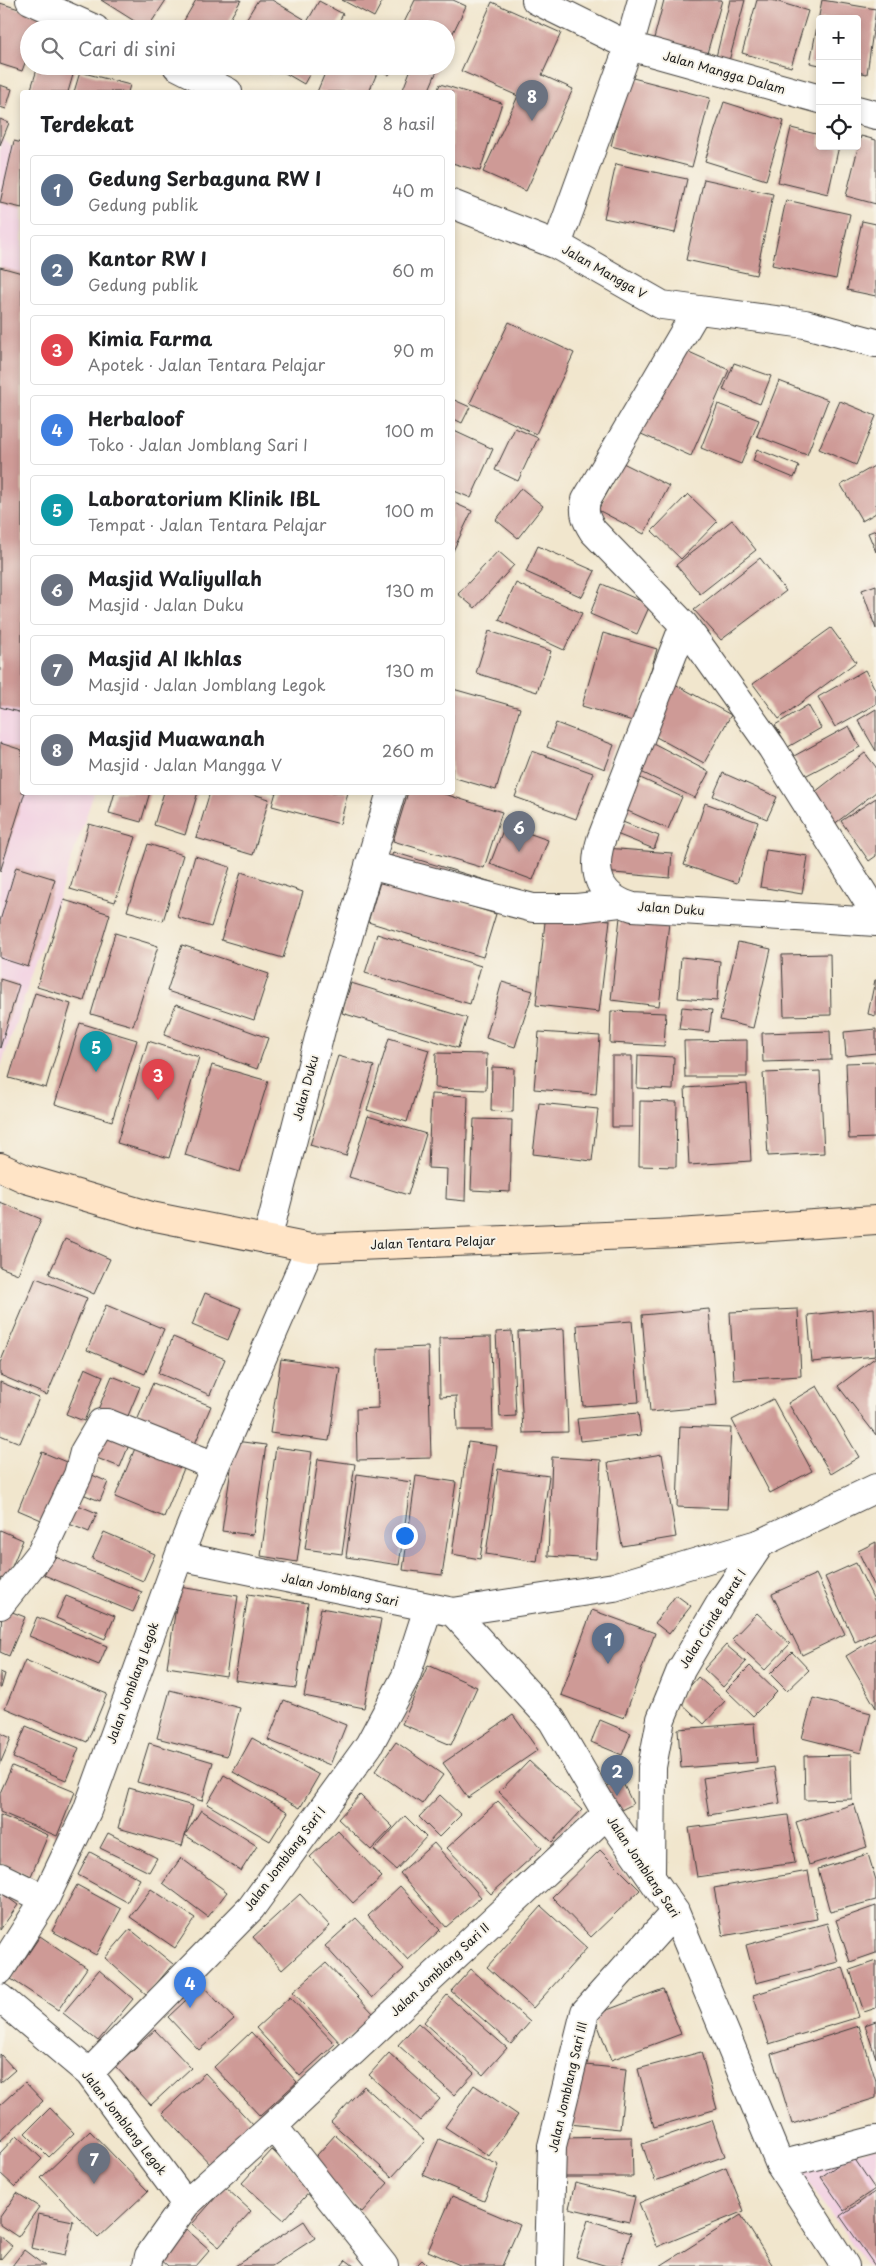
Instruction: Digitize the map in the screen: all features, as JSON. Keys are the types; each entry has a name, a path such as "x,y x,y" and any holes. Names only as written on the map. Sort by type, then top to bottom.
{"main road":[{"name":"Jalan Tentara Pelajar","path":"0,1167 26,1179 151,1216 310,1248 668,1234 876,1220"}],"street":[{"path":"30,0 75,20"},
{"name":"Jalan Mangga Dalam","path":"536,0 629,46 816,99"},
{"name":"Jalan Mangga V","path":"642,0 629,46 556,245 662,305 804,324 876,343"},
{"path":"195,75 224,90"},
{"path":"861,111 876,115"},
{"path":"455,205 556,245"},
{"path":"697,310 586,500 584,509 586,520 593,531 684,625 772,748 876,914"},
{"name":"Jalan Duku","path":"684,625 598,852 596,869 600,883 610,897 620,903 634,907 876,922"},
{"name":"Jalan Duku","path":"267,1240 324,1022 388,795"},
{"path":"369,865 533,908 577,908 620,903"},
{"name":"Jalan Jomblang Legok","path":"0,1970 45,1899 87,1811 179,1556 215,1466 310,1248"},
{"path":"0,1605 7,1599 41,1553 78,1475 84,1452 100,1423 107,1423 215,1466"},
{"name":"Jalan Cinde Barat I","path":"440,1610 614,1587 761,1543 876,1488"},
{"name":"Jalan Cinde Barat I","path":"651,1875 652,1767 662,1719 681,1670 721,1602 761,1543"},
{"name":"Jalan Jomblang Sari","path":"179,1556 440,1610 552,1720 607,1814 675,1912 780,2165 845,2266"},
{"name":"Jalan Jomblang Sari I","path":"89,2074 251,1908 369,1745 440,1610"},
{"name":"Jalan Jomblang Sari II","path":"186,2204 273,2126 607,1814"},
{"path":"0,1877 45,1899"},
{"name":"Jalan Jomblang Sari III","path":"550,2266 552,2146 585,2012 675,1912"},
{"name":"Jalan Jomblang Legok","path":"0,1998 89,2074 186,2204"},
{"path":"273,2126 384,2266"},
{"path":"780,2165 876,2140"},
{"path":"147,2266 149,2256 186,2204"}],"shaded area":[{"path":"0,137 20,152 20,795 93,795 0,1069"},
{"path":"876,2147 876,2266 867,2266 799,2168"}],"building":[{"path":"101,0 166,0 153,20 133,20"},
{"path":"196,0 241,0 229,20 184,20"},
{"path":"258,0 272,0 304,19 303,20 246,20"},
{"path":"342,0 383,0 374,17"},
{"path":"415,0 453,0 466,6 455,29 455,20 405,20"},
{"path":"664,0 722,0 706,57 653,42"},
{"path":"730,0 745,0 729,61 716,57"},
{"path":"757,0 772,0 808,11 791,67 742,53"},
{"path":"822,0 876,9 867,74 861,73 861,15 819,15"},
{"path":"319,1 343,14 340,20 308,20"},
{"path":"492,2 561,33 542,75 573,89 526,191 483,172 518,96 461,71"},
{"path":"0,3 41,16 40,20 20,20 20,70 0,64"},
{"path":"816,32 816,64 810,63"},
{"path":"35,75 73,75 69,90 31,90"},
{"path":"79,75 92,75 130,85 129,90 75,90"},
{"path":"289,75 309,75 304,84"},
{"path":"324,75 376,75 370,90 318,90"},
{"path":"409,75 435,75 429,90 403,90"},
{"path":"629,77 710,98 692,167 611,146"},
{"path":"440,84 502,103 480,171 455,164 455,90 438,90"},
{"path":"0,85 12,89 6,109 0,107"},
{"path":"724,102 784,121 766,180 705,161"},
{"path":"0,119 9,123 0,145"},
{"path":"791,128 816,134 816,150 838,150 828,194 778,182"},
{"path":"861,136 876,140 876,204 846,196 858,150 861,150"},
{"path":"14,141 20,142 20,208 0,203"},
{"path":"616,164 687,179 675,233 604,218"},
{"path":"704,179 773,194 756,275 686,260"},
{"path":"786,200 850,214 836,279 772,265"},
{"path":"862,221 876,224 876,296 847,290"},
{"path":"0,267 20,272 20,712 0,707"},
{"path":"509,322 574,353 536,434 470,403"},
{"path":"678,347 729,370 691,456 639,433"},
{"path":"734,363 771,376 760,404 723,390"},
{"path":"779,381 828,400 807,455 757,436"},
{"path":"455,400 470,407 462,423 455,420"},
{"path":"840,401 876,416 856,465 819,449"},
{"path":"718,404 759,420 741,464 701,448"},
{"path":"515,428 538,438 518,481 495,470"},
{"path":"455,431 493,449 471,498 455,491"},
{"path":"757,449 799,466 794,478 753,461"},
{"path":"623,463 669,486 644,534 598,510"},
{"path":"876,465 876,513 862,521 841,485"},
{"path":"521,488 543,506 518,538 496,520"},
{"path":"688,494 717,522 681,559 652,531"},
{"path":"455,503 472,511 455,547"},
{"path":"732,520 756,550 700,594 676,565"},
{"path":"876,530 876,552 868,533"},
{"path":"538,546 595,571 582,597 526,572"},
{"path":"498,551 514,565 475,608 458,594"},
{"path":"760,558 786,591 721,640 694,610"},
{"path":"516,583 582,613 564,650 499,620"},
{"path":"602,584 650,605 637,634 590,614"},
{"path":"876,585 876,629 862,590"},
{"path":"831,628 856,662 779,719 753,684"},
{"path":"489,631 551,651 537,692 476,673"},
{"path":"603,633 657,649 636,722 582,706"},
{"path":"865,670 876,691 876,704 835,727 818,697"},
{"path":"673,683 731,715 704,763 647,732"},
{"path":"455,690 520,708 496,790 455,778"},
{"path":"808,705 821,728 788,747 775,725"},
{"path":"876,709 876,751 858,720"},
{"path":"556,723 614,745 605,769 547,747"},
{"path":"849,726 860,747 805,776 794,756"},
{"path":"651,742 709,772 695,798 637,770"},
{"path":"0,743 20,749 20,795 24,795 0,872"},
{"path":"532,751 593,773 576,819 515,797"},
{"path":"865,753 876,767 876,792 833,825 810,796"},
{"path":"723,773 777,797 767,819 713,796"},
{"path":"636,776 682,797 668,829 621,808"},
{"path":"114,795 149,795 141,822 109,813"},
{"path":"163,795 197,795 185,835 154,825"},
{"path":"209,795 256,795 269,799 253,855 196,838"},
{"path":"275,795 347,795 340,824 272,806"},
{"path":"407,795 448,795 502,812 484,868 393,841"},
{"path":"876,798 876,856 869,861 841,821"},
{"path":"705,803 758,822 737,883 684,865"},
{"path":"620,821 659,836 654,849 614,833"},
{"path":"89,824 136,837 115,902 70,889"},
{"path":"505,825 548,840 533,880 490,864"},
{"path":"148,844 183,855 163,921 127,911"},
{"path":"605,848 672,853 670,878 603,872"},
{"path":"766,850 808,856 802,894 760,887"},
{"path":"393,852 495,883 491,895 389,865"},
{"path":"195,856 230,867 211,927 177,917"},
{"path":"16,867 55,879 28,967 0,958 0,921"},
{"path":"241,872 303,892 283,958 221,940"},
{"path":"381,879 496,914 483,957 368,922"},
{"path":"64,900 110,914 84,1001 37,987"},
{"path":"546,913 610,920 599,1012 536,1005"},
{"path":"620,917 669,923 659,1006 611,1000"},
{"path":"115,933 158,946 133,1026 91,1014"},
{"path":"377,934 481,966 470,1004 365,973"},
{"path":"738,942 771,949 753,1028 720,1020"},
{"path":"182,945 269,974 254,1020 167,991"},
{"path":"830,954 831,1015 784,1016 782,955"},
{"path":"681,957 720,961 717,1001 678,998"},
{"path":"0,979 19,985 0,1048"},
{"path":"876,980 876,1016 868,1014"},
{"path":"502,982 533,991 515,1047 486,1038"},
{"path":"351,983 467,1018 458,1048 342,1013"},
{"path":"35,993 71,1004 46,1088 9,1078"},
{"path":"176,1004 268,1038 257,1069 164,1035"},
{"path":"682,1007 712,1010 709,1032 679,1029"},
{"path":"611,1011 666,1013 664,1046 610,1043"},
{"path":"80,1023 137,1040 112,1121 55,1104"},
{"path":"876,1029 876,1053 846,1056 844,1032"},
{"path":"830,1031 831,1060 763,1062 762,1033"},
{"path":"539,1032 600,1036 596,1094 534,1089"},
{"path":"389,1038 429,1050 407,1122 367,1110"},
{"path":"747,1040 747,1077 685,1077 684,1041"},
{"path":"148,1041 199,1057 169,1158 117,1143"},
{"path":"436,1053 487,1054 486,1090 435,1088"},
{"path":"638,1055 674,1057 673,1090 637,1088"},
{"path":"338,1056 374,1066 346,1156 310,1145"},
{"path":"612,1056 632,1056 632,1127 612,1127"},
{"path":"876,1062 876,1138 849,1139 846,1063"},
{"path":"212,1065 268,1081 240,1172 185,1155"},
{"path":"492,1067 514,1068 513,1112 491,1111"},
{"path":"820,1071 824,1153 768,1156 763,1073"},
{"path":"747,1084 751,1161 689,1165 685,1088"},
{"path":"431,1094 468,1096 465,1201 446,1199 447,1169 428,1168"},
{"path":"640,1101 677,1102 676,1167 639,1166"},
{"path":"539,1103 598,1109 592,1161 533,1154"},
{"path":"368,1116 426,1134 408,1195 349,1177"},
{"path":"474,1119 512,1120 510,1192 471,1190"},
{"path":"0,1202 41,1219 18,1274 0,1267"},
{"path":"65,1239 110,1259 94,1294 49,1274"},
{"path":"36,1278 87,1298 47,1395 0,1375 0,1363"},
{"path":"205,1293 241,1308 228,1340 192,1325"},
{"path":"106,1305 164,1329 145,1374 87,1350"},
{"path":"874,1308 876,1356 812,1362 808,1315"},
{"path":"709,1309 717,1406 650,1412 642,1315"},
{"path":"798,1309 801,1376 734,1380 730,1312"},
{"path":"632,1321 639,1402 583,1406 577,1325"},
{"path":"564,1329 568,1432 523,1433 518,1332"},
{"path":"512,1331 516,1416 500,1417 496,1332"},
{"path":"173,1337 225,1359 210,1395 158,1373"},
{"path":"491,1337 493,1430 457,1430 456,1396 440,1397 439,1338"},
{"path":"428,1347 431,1458 357,1460 356,1409 378,1408 377,1349"},
{"path":"876,1357 876,1435 838,1386"},
{"path":"281,1359 340,1368 329,1441 270,1433"},
{"path":"85,1368 103,1376 84,1421 66,1414"},
{"path":"112,1376 140,1387 125,1423 97,1412"},
{"path":"0,1382 39,1398 20,1443 0,1435"},
{"path":"153,1383 211,1406 194,1446 136,1423"},
{"path":"817,1386 859,1457 831,1474 788,1403"},
{"path":"773,1399 812,1471 770,1493 732,1420"},
{"path":"638,1413 641,1435 580,1441 577,1419"},
{"path":"680,1426 731,1428 727,1509 677,1507"},
{"path":"101,1427 131,1440 120,1467 89,1455"},
{"path":"138,1441 187,1461 164,1517 115,1497"},
{"path":"235,1441 266,1445 253,1535 222,1531"},
{"path":"468,1442 497,1446 480,1559 452,1554"},
{"path":"276,1447 312,1452 297,1562 261,1556"},
{"path":"42,1452 71,1464 46,1522 18,1510"},
{"path":"662,1454 676,1537 622,1546 608,1463"},
{"path":"552,1457 601,1460 596,1559 548,1556"},
{"path":"318,1459 355,1464 342,1554 305,1549"},
{"path":"498,1469 549,1476 537,1562 486,1554"},
{"path":"83,1471 108,1482 100,1501 75,1491"},
{"path":"357,1474 411,1482 399,1565 346,1557"},
{"path":"416,1476 456,1482 442,1575 403,1570"},
{"path":"68,1501 97,1513 89,1532 59,1520"},
{"path":"0,1530 23,1540 6,1581 0,1578"},
{"path":"104,1532 155,1554 143,1581 92,1559"},
{"path":"876,1542 876,1589 858,1551"},
{"path":"53,1556 142,1592 133,1612 44,1575"},
{"path":"856,1563 876,1604 876,1632 855,1642 825,1577"},
{"path":"816,1574 845,1634 802,1655 772,1594"},
{"path":"179,1587 238,1596 226,1676 167,1667"},
{"path":"248,1594 308,1603 296,1688 235,1680"},
{"path":"676,1595 691,1606 669,1634 655,1623"},
{"path":"66,1596 115,1616 105,1639 56,1618"},
{"path":"2,1608 25,1617 9,1656 0,1652"},
{"path":"321,1608 381,1619 364,1708 304,1696"},
{"path":"592,1610 655,1633 624,1718 561,1695"},
{"path":"757,1613 790,1644 765,1670 732,1639"},
{"path":"37,1617 107,1646 99,1665 29,1636"},
{"path":"876,1638 876,1708 846,1656"},
{"path":"726,1645 746,1662 723,1687 704,1669"},
{"path":"792,1652 809,1670 787,1691 770,1674"},
{"path":"25,1660 107,1694 87,1742 5,1708"},
{"path":"428,1665 477,1687 451,1745 402,1724"},
{"path":"750,1666 777,1692 753,1716 726,1690"},
{"path":"0,1672 5,1674 1,1688 0,1688"},
{"path":"698,1677 725,1701 704,1724 678,1700"},
{"path":"170,1690 240,1708 227,1756 157,1738"},
{"path":"813,1698 871,1713 861,1753 802,1738"},
{"path":"284,1700 346,1725 330,1765 268,1740"},
{"path":"513,1715 538,1750 468,1798 443,1763"},
{"path":"600,1720 631,1733 622,1755 591,1742"},
{"path":"754,1723 757,1762 681,1768 678,1729"},
{"path":"26,1726 79,1748 66,1780 13,1758"},
{"path":"0,1733 11,1738 0,1764"},
{"path":"252,1738 319,1775 300,1808 233,1772"},
{"path":"396,1742 443,1775 422,1804 375,1771"},
{"path":"149,1743 213,1762 202,1801 137,1782"},
{"path":"851,1755 852,1799 805,1800 804,1756"},
{"path":"529,1761 582,1810 552,1842 499,1792"},
{"path":"12,1766 75,1792 57,1836 0,1812 0,1793"},
{"path":"774,1767 780,1803 709,1815 703,1778"},
{"path":"224,1775 288,1812 270,1841 207,1804"},
{"path":"621,1779 633,1804 613,1814 601,1789"},
{"path":"129,1788 193,1806 182,1846 118,1828"},
{"path":"360,1795 393,1827 371,1850 338,1819"},
{"path":"440,1795 461,1815 439,1837 419,1817"},
{"path":"498,1801 542,1848 491,1894 447,1848"},
{"path":"854,1804 867,1847 809,1865 796,1822"},
{"path":"201,1810 257,1846 241,1871 185,1835"},
{"path":"0,1815 48,1835 31,1876 0,1863"},
{"path":"788,1815 795,1863 697,1877 689,1828"},
{"path":"405,1816 426,1837 396,1870 374,1850"},
{"path":"338,1831 382,1877 353,1903 310,1857"},
{"path":"108,1833 157,1858 149,1872 100,1848"},
{"path":"434,1843 481,1897 446,1927 400,1873"},
{"path":"600,1850 640,1890 591,1937 552,1897"},
{"path":"90,1852 140,1879 127,1902 78,1875"},
{"path":"868,1854 876,1880 876,1900 830,1912 818,1869"},
{"path":"181,1858 227,1892 208,1917 163,1883"},
{"path":"808,1871 817,1919 723,1936 714,1888"},
{"path":"77,1885 121,1909 96,1955 52,1931"},
{"path":"400,1886 440,1930 408,1960 368,1916"},
{"path":"151,1889 195,1918 175,1948 130,1917"},
{"path":"0,1892 18,1905 0,1930"},
{"path":"300,1894 330,1926 282,1970 253,1937"},
{"path":"541,1906 587,1948 533,2008 487,1967"},
{"path":"876,1906 876,1953 850,1962 836,1920"},
{"path":"356,1918 404,1969 372,1998 325,1946"},
{"path":"827,1923 838,1962 756,1983 746,1945"},
{"path":"130,1929 173,1964 147,1995 105,1958"},
{"path":"40,1936 87,1968 58,2010 11,1979"},
{"path":"876,1961 876,2008 864,2012 850,1970"},
{"path":"326,1963 374,2014 341,2044 293,1992"},
{"path":"843,1967 859,2017 769,2044 753,1995"},
{"path":"471,1969 530,2022 511,2044 451,1991"},
{"path":"99,1970 133,1999 98,2041 63,2013"},
{"path":"202,1985 234,2019 199,2050 168,2017"},
{"path":"663,1989 681,2034 611,2060 594,2015"},
{"path":"447,1995 507,2048 483,2075 424,2022"},
{"path":"290,1997 335,2044 300,2076 256,2028"},
{"path":"876,2021 876,2058 865,2025"},
{"path":"418,2023 474,2073 454,2095 398,2045"},
{"path":"859,2026 876,2081 876,2098 792,2124 771,2054"},
{"path":"155,2030 191,2068 151,2105 115,2066"},
{"path":"251,2032 297,2082 260,2116 214,2067"},
{"path":"701,2052 717,2109 654,2127 638,2069"},
{"path":"389,2053 440,2099 420,2121 369,2075"},
{"path":"0,2054 15,2070 0,2083"},
{"path":"575,2064 626,2069 620,2129 569,2124"},
{"path":"205,2073 254,2126 211,2165 162,2113"},
{"path":"25,2082 43,2101 0,2141 0,2105"},
{"path":"474,2085 518,2115 489,2156 445,2127"},
{"path":"364,2086 425,2141 392,2177 331,2122"},
{"path":"50,2108 74,2133 49,2157 25,2133"},
{"path":"712,2120 725,2156 655,2181 642,2144"},
{"path":"90,2131 148,2191 98,2238 41,2178"},
{"path":"17,2135 42,2159 15,2187 0,2173 0,2153"},
{"path":"335,2135 388,2183 362,2212 309,2164"},
{"path":"632,2137 633,2177 558,2177 558,2138"},
{"path":"439,2139 499,2165 484,2201 423,2175"},
{"path":"272,2150 314,2187 284,2220 242,2183"},
{"path":"852,2155 875,2189 844,2210 821,2177"},
{"path":"726,2167 744,2211 657,2247 639,2203"},
{"path":"575,2183 635,2197 629,2222 569,2208"},
{"path":"225,2187 251,2211 219,2247 192,2224"},
{"path":"876,2191 876,2266 875,2266 840,2216"},
{"path":"17,2193 39,2207 18,2237 0,2225 0,2217"},
{"path":"452,2196 520,2225 502,2266 462,2266 428,2251"},
{"path":"38,2214 73,2221 65,2255 31,2248"},
{"path":"741,2215 773,2266 660,2266"},
{"path":"588,2220 631,2233 621,2266 607,2266 576,2257"},
{"path":"304,2221 315,2238 272,2266 235,2266"},
{"path":"185,2228 210,2250 196,2266 168,2266 159,2258"},
{"path":"0,2236 12,2246 0,2260"},
{"path":"24,2250 45,2266 12,2266"},
{"path":"346,2260 354,2266 341,2266"},
{"path":"422,2260 428,2266 416,2266"}],"place":[{"name":"Masjid Muawanah","path":"532,121"},
{"name":"Masjid Waliyullah","path":"519,852"},
{"name":"Laboratorium Klinik IBL","path":"96,1072"},
{"name":"Kimia Farma","path":"158,1100"},
{"name":"Gedung Serbaguna RW I","path":"608,1664"},
{"name":"Kantor RW I","path":"617,1796"},
{"name":"Herbaloof","path":"190,2008"},
{"name":"Masjid Al Ikhlas","path":"94,2184"}]}
